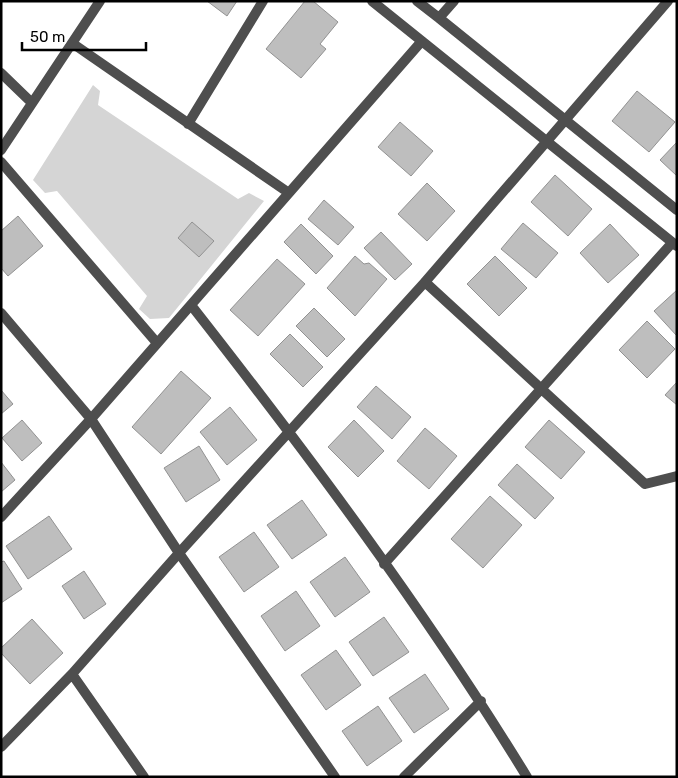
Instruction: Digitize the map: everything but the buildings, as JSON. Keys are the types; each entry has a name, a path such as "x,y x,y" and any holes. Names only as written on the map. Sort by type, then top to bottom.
{"street":[{"path":"1,150 31,102 100,1"},
{"path":"188,124 263,1"},
{"path":"372,1 675,244 541,389 384,564"},
{"path":"417,1 677,210"},
{"path":"439,18 454,1"},
{"path":"1,747 72,674 425,282 668,1"},
{"path":"1,517 91,419 421,42"},
{"path":"72,43 288,193"},
{"path":"1,73 31,102"},
{"path":"1,162 157,343"},
{"path":"425,282 645,484 677,476"},
{"path":"191,305 290,432 384,564 481,701 527,777"},
{"path":"1,313 91,419 179,553 335,777"},
{"path":"72,674 144,777"},
{"path":"404,777 481,701"}],"shaded area":[{"path":"93,85 100,91 98,105 238,199 249,193 264,201 169,318 150,319 139,309 147,296 57,191 45,193 33,180"}]}
